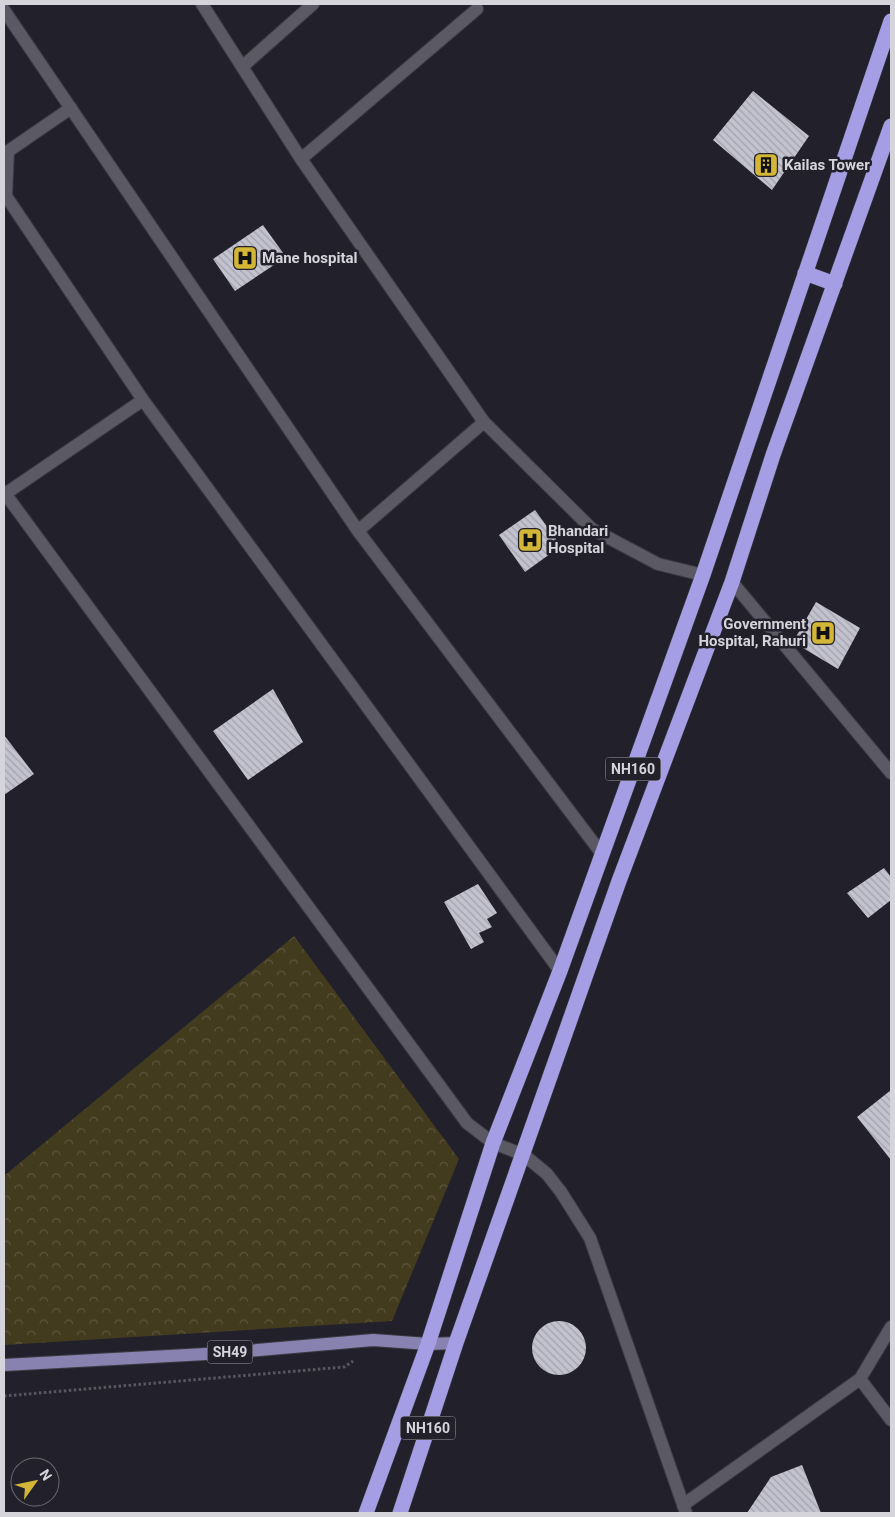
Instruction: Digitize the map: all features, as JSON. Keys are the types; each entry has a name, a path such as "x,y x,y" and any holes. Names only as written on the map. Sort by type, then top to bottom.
{"highway":[{"name":"NH160","path":"366,1513 428,1344 493,1143 560,971 703,575 891,21"},
{"name":"NH160","path":"400,1513 456,1343 524,1155 619,881 732,582 773,455 891,126"},
{"path":"805,273 835,284"}],"main road":[{"name":"SH49","path":"4,1365 224,1353 373,1340 428,1344 456,1343"}],"street":[{"path":"202,4 301,159 484,422 592,529 658,564 703,575"},
{"path":"242,67 313,4"},
{"path":"301,159 477,9"},
{"path":"4,10 358,531 602,854"},
{"path":"71,108 6,152 6,196 143,400 560,971"},
{"path":"143,400 4,493 467,1123 493,1143 524,1155 547,1174 561,1192 590,1238 685,1509 860,1379 891,1327"},
{"path":"358,531 484,422"},
{"path":"732,582 891,773"},
{"path":"860,1379 891,1420"}],"path":[{"path":"4,1396 344,1367 386,1341"}],"green space":[{"path":"294,936 459,1159 392,1321 4,1345 4,1176"}],"building":[{"name":"Kailas Tower","path":"753,91 809,136 772,190 713,140"},
{"path":"263,225 286,257 235,291 213,259"},
{"path":"535,510 561,546 525,572 499,535"},
{"path":"816,602 860,628 838,669 793,642"},
{"path":"273,689 303,742 248,780 213,731"},
{"path":"4,735 34,774 4,795"},
{"path":"884,868 891,877 891,900 868,918 847,893"},
{"path":"478,884 497,913 487,919 492,927 479,933 484,942 471,949 444,902"},
{"path":"891,1090 891,1160 857,1117"},
{"path":"559,1321 569,1323 578,1329 584,1338 586,1348 584,1358 578,1367 569,1373 559,1375 549,1373 540,1367 534,1358 532,1348 534,1338 540,1329 549,1323"},
{"path":"802,1465 821,1513 747,1513 771,1477"}],"place":[{"name":"Kailas Tower","path":"766,165"},
{"name":"Mane hospital","path":"245,258"},
{"name":"Bhandari Hospital","path":"530,540"},
{"name":"Government Hospital, Rahuri","path":"823,633"}]}
